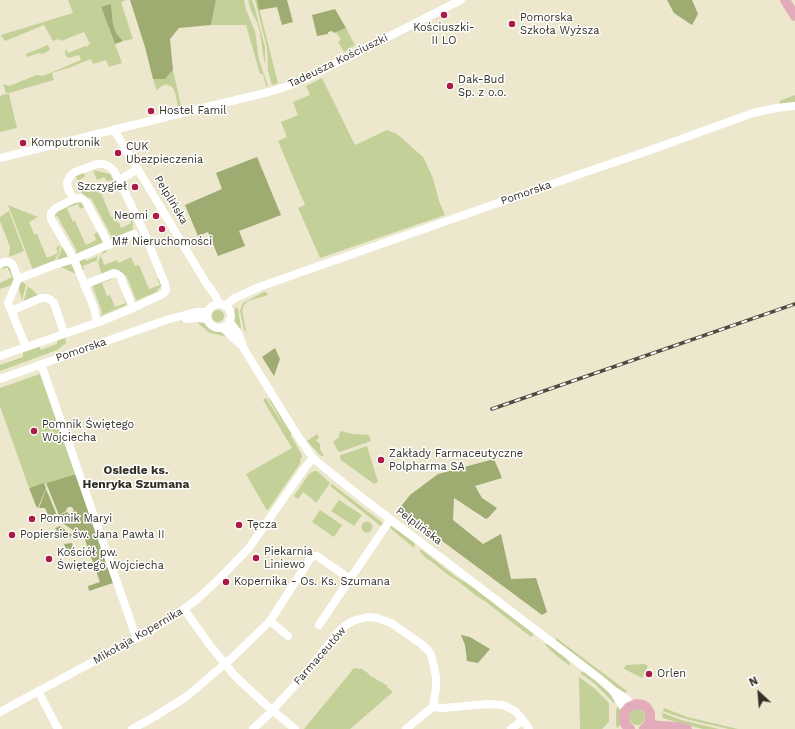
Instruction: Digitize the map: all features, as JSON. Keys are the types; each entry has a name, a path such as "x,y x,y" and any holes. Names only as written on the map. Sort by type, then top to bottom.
{"main road":[{"path":"785,0 795,16"},
{"path":"626,727 624,717 629,707 640,704 648,710 648,723 683,728"}],"street":[{"name":"Tadeusza Kościuszki","path":"0,158 288,86 309,77 461,0"},
{"name":"Pomorska","path":"0,378 162,322 196,318 216,310 232,299 259,288 753,113 795,106"},
{"name":"Pelplińska","path":"115,129 206,283 216,310 230,318 226,324 218,328 210,324 216,310"},
{"name":"Pomorska","path":"0,356 97,322 133,308 163,294 166,290 165,283 143,230 119,180 114,171 104,164 97,164 75,172 70,176 67,183 74,199 56,208 51,213 51,219 74,259 94,308 97,322"},
{"path":"119,180 138,169"},
{"path":"74,199 80,198 86,202 109,245"},
{"path":"18,279 74,259 134,234"},
{"path":"0,264 9,262 13,265 18,279 8,304 26,347"},
{"path":"84,285 114,273 117,274 120,276 133,308"},
{"name":"Pomorska","path":"11,311 41,298 51,300 54,303 64,333"},
{"name":"Pelplińska","path":"226,324 233,336 244,349 313,458 390,520 614,691 624,697 629,707"},
{"path":"41,364 137,638"},
{"name":"Mikołaja Kopernika","path":"0,712 137,638 184,609 201,596 220,579 255,540 313,458"},
{"path":"319,625 390,520"},
{"path":"132,729 186,697 226,664 270,621 313,556 317,556 350,579"},
{"path":"184,609 209,644 235,676 295,729"},
{"name":"Farmaceutów","path":"253,729 266,718 306,673 340,630 353,621 367,617 377,618 391,623 420,642 428,650 431,655 436,682 433,707"},
{"path":"270,621 288,636"},
{"path":"38,691 58,729"},
{"path":"406,729 433,707 444,708 488,704 503,705 515,711 529,729"},
{"path":"512,729 522,720"}],"green space":[{"path":"68,0 126,0 121,2 133,39 123,41 116,33 111,5 101,7 122,63 109,67 106,60 93,64 91,59 52,73 54,80 6,93 3,84 9,86 37,75 43,76 81,60 79,55 68,58 65,51 66,49 68,53 85,46 86,47 90,44 84,32 61,41 59,39 53,41 44,25 5,41 1,35 73,13"},
{"path":"130,0 216,0 211,25 179,28 170,39 173,70 165,79 153,79 145,47"},
{"path":"216,0 244,0 246,10 255,31 259,60 268,86 266,86 263,74 260,74 246,25 211,25"},
{"path":"248,0 252,0 265,47 265,65 260,32"},
{"path":"255,0 257,0 278,83 272,85 268,71 267,48"},
{"path":"257,0 287,0 293,22 282,25 277,7 259,10"},
{"path":"667,0 692,0 698,14 692,25 674,13"},
{"path":"111,4 113,23 116,33 123,41 115,44 101,7"},
{"path":"335,9 346,28 334,33 332,31 328,32 328,34 317,36 312,15"},
{"path":"346,28 355,45 344,52 338,42 341,40 336,32"},
{"path":"48,45 50,50 42,54 39,53 27,57 26,54"},
{"path":"173,70 181,106 178,106 175,92 172,87 166,84 160,87 157,91 153,79 165,79"},
{"path":"322,78 355,145 387,130 397,134 423,157 433,178 439,201 445,215 320,258 298,208 305,205 278,141 287,137 281,122 298,115 293,102 310,95 306,86"},
{"path":"9,94 17,128 0,132 0,96"},
{"path":"795,95 795,102 780,104 779,101"},
{"path":"257,157 281,215 239,231 245,246 218,256 208,232 198,236 185,205 222,189 216,173"},
{"path":"93,170 110,174 113,180 107,181 104,177 97,180"},
{"path":"84,172 85,177 78,180 83,191 95,185 99,194 101,193 111,217 115,216 117,223 119,222 121,228 131,223 129,219 132,217 132,234 130,231 113,238 114,241 108,239 112,237 91,198 84,198 76,176"},
{"path":"81,200 85,207 80,209 78,204 67,208 73,222 75,221 86,245 96,240 94,234 98,232 104,243 76,256 75,253 77,251 57,216 53,218 53,213"},
{"path":"8,205 38,217 29,222 34,234 37,234 47,258 58,253 56,248 60,245 59,253 53,263 33,270"},
{"path":"9,211 24,251 9,257 10,247 0,221 0,217"},
{"path":"62,247 69,258 56,262 60,253"},
{"path":"106,249 107,252 101,256 104,265 117,260 119,263 131,257 135,266 139,265 149,289 160,285 157,279 160,278 162,285 156,292 133,302 136,300 126,275 102,276 98,262 103,251"},
{"path":"98,256 96,262 95,261 83,266 84,270 82,271 78,262 84,257 86,261"},
{"path":"71,264 76,274 57,265"},
{"path":"5,265 10,267 14,280 12,285 0,289 0,283 12,277 7,267 3,269 2,266"},
{"path":"111,276 112,279 102,283 107,296 110,295 115,307 126,303 124,298 126,297 128,304 98,317 102,314 92,285"},
{"path":"21,280 26,285 22,300 18,286"},
{"path":"28,286 40,297 23,303"},
{"path":"264,292 268,295 248,301 242,310 246,332 253,345 244,329 240,311 243,303"},
{"path":"236,307 238,309 241,328 239,330 233,320"},
{"path":"216,310 220,310 224,316 220,322 216,322 212,318 212,314"},
{"path":"198,320 202,321 210,328 223,331 228,337 210,333 198,323"},
{"path":"65,337 66,343 57,350 0,371 0,365 23,357 23,352 39,346 41,350 57,344 59,339"},
{"path":"275,348 280,359 274,376 262,357"},
{"path":"40,374 76,474 29,488 0,406 0,388"},
{"path":"266,398 288,432 268,398 270,399 291,433 291,436 302,455 300,460 301,462 268,510 246,474 292,448 263,400"},
{"path":"340,431 369,435 371,441 340,452 333,442 339,437"},
{"path":"317,434 319,438 316,440 320,444 320,449 324,456 320,455 307,441"},
{"path":"367,446 378,482 374,484 340,458 341,455"},
{"path":"494,459 502,478 475,486 482,498 497,508 486,519 454,498 453,520 483,544 501,534 511,579 536,578 547,612 542,615 399,509 410,495 438,474"},
{"path":"317,471 330,483 316,503 303,492 298,499 294,496 309,474"},
{"path":"76,474 113,583 89,591 88,586 100,582 84,537 62,523 46,483","holes":["69,507 72,507 74,510 69,514 67,512 59,515 66,511"]},
{"path":"44,483 46,488 38,508 29,488"},
{"path":"332,484 384,524 382,527 330,486"},
{"path":"46,489 56,513 55,515 49,517 45,508 39,508"},
{"path":"339,500 362,515 354,526 331,511"},
{"path":"320,510 342,525 334,537 312,522"},
{"path":"365,522 369,522 371,523 371,531 365,532 362,529 362,525"},
{"path":"60,526 72,535 69,538 61,539 55,528"},
{"path":"391,526 413,541 415,544 414,548 389,527"},
{"path":"72,543 74,551 68,554 64,544"},
{"path":"422,550 534,634 531,637 427,559 419,551"},
{"path":"461,635 470,637 490,649 478,663 467,661 465,645"},
{"path":"555,637 627,691 625,694 557,641"},
{"path":"544,644 550,645 563,655 569,662 570,666 557,656"},
{"path":"645,664 648,666 642,678 624,669 626,665"},
{"path":"354,668 362,669 388,686 387,687 393,692 350,729 304,729"},
{"path":"583,672 588,674 612,696 616,703 614,703 595,684 580,673"},
{"path":"579,677 594,688 609,703 609,722 602,729 580,729"},
{"path":"619,706 620,725 618,728 616,726 616,709"},
{"path":"664,708 687,717 738,729 729,729 686,719 663,711"},
{"path":"637,709 643,711 645,717 643,723 637,725 631,723 629,717 631,711"},
{"path":"663,713 681,720 719,729 703,729 676,722 663,718"}],"railway":[{"path":"492,409 795,304"}],"place":[{"name":"Kościuszki- II LO","path":"444,15"},
{"name":"Pomorska Szkoła Wyższa","path":"512,24"},
{"name":"Dak-Bud Sp. z o.o.","path":"450,86"},
{"name":"Hostel Famil","path":"151,111"},
{"name":"Komputronik","path":"23,143"},
{"name":"CUK Ubezpieczenia","path":"118,153"},
{"name":"Szczygieł","path":"135,187"},
{"name":"Neomi","path":"156,216"},
{"name":"M# Nieruchomości","path":"162,229"},
{"name":"Pomnik Świętego Wojciecha","path":"34,431"},
{"name":"Zakłady Farmaceutyczne Polpharma SA","path":"381,460"},
{"name":"Pomnik Maryi","path":"32,519"},
{"name":"Tęcza","path":"239,525"},
{"name":"Popiersie św. Jana Pawła II","path":"12,535"},
{"name":"Piekarnia Liniewo","path":"256,558"},
{"name":"Kościół pw. Świętego Wojciecha","path":"49,559"},
{"name":"Kopernika - Os. Ks. Szumana","path":"226,582"},
{"name":"Orlen","path":"649,674"}],"district":[{"name":"Osiedle ks. Henryka Szumana","path":"136,477"}]}
